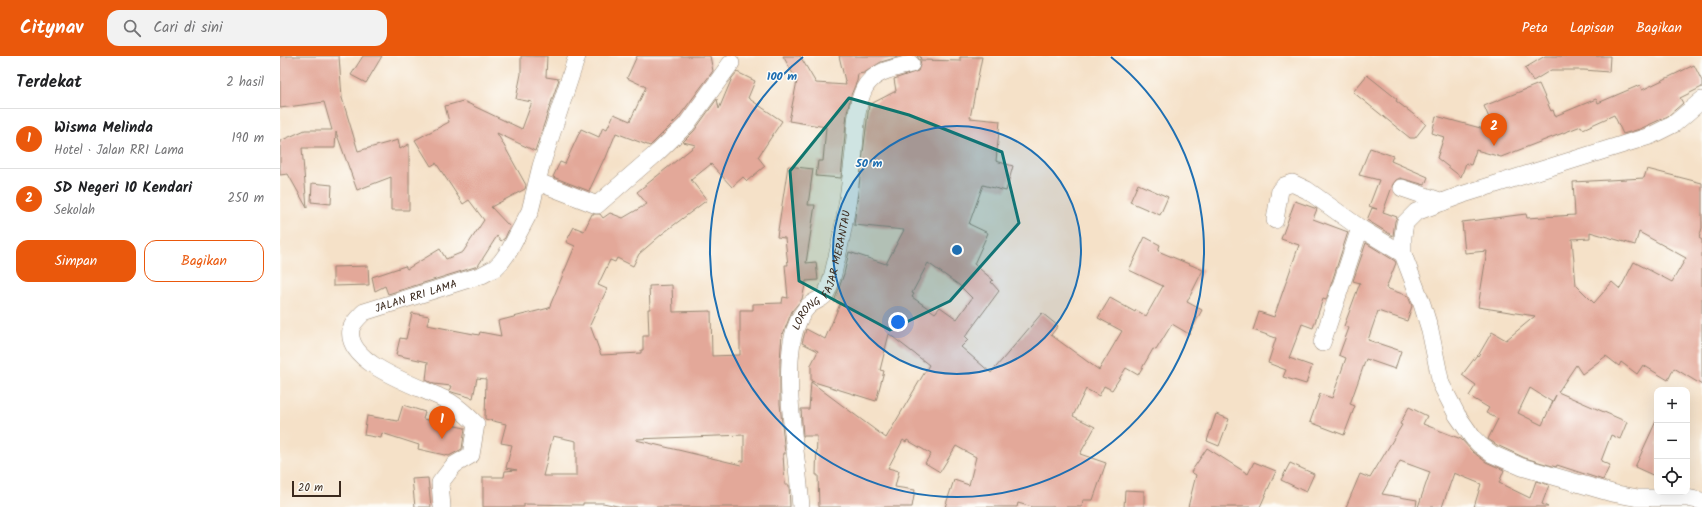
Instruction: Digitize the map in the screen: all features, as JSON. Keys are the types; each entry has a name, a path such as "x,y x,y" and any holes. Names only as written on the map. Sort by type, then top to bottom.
{"street":[{"name":"JALAN RRI LAMA","path":"442,507 440,483 454,465 471,455 476,424 451,402 399,380 377,368 356,350 352,342 351,329 364,312 482,275 495,268 509,251 530,211 577,56"},
{"path":"538,182 597,205 658,152 686,125 731,63"},
{"name":"LORONG FAJAR MERANTAU","path":"801,507 790,389 792,339 802,314 810,305 825,295 835,264 848,207 857,120 860,100 865,88 874,77 884,71 911,64"},
{"path":"1702,100 1674,124 1650,136 1443,202 1428,207 1410,216 1405,223 1403,254 1430,330 1442,384 1457,415 1473,438 1480,445 1492,454 1522,467 1552,477 1612,493 1638,498 1687,498 1702,501"},
{"path":"1275,220 1280,190 1284,186 1292,183 1307,190 1360,228 1403,254"},
{"path":"1402,188 1443,202"},
{"path":"1322,343 1360,228"}],"highlighted area":[{"path":"849,98 909,115 1002,152 1019,223 950,301 890,330 799,281 790,171"}],"building":[{"path":"280,56 339,56 342,98 358,151 398,140 400,149 409,144 409,210 391,210 391,177 357,190 336,132 335,148 302,148 307,208 288,174 280,175 280,141 305,130 332,130 324,102 280,108"},
{"path":"363,56 382,56 366,83 351,75"},
{"path":"521,56 547,56 546,77 559,79 535,151 497,133 526,185 525,189 491,207 510,227 505,238 501,241 497,236 478,266 388,294 385,286 375,291 372,277 405,266 407,269 440,249 446,259 463,252 484,220 469,200 463,204 436,163 431,166 415,140 449,122 445,106 463,101 522,129 532,102 516,99 521,74"},
{"path":"637,56 710,56 713,71 678,118 650,146 616,133 605,160 604,159 589,191 553,177 560,162 565,164 581,129 599,137 603,127 607,129 614,114 630,121 646,87 627,78"},
{"path":"783,56 800,56 816,83 846,85 839,56 901,56 881,62 864,73 858,74 847,113 841,178 816,176 818,161 823,161 826,127 789,121 797,81"},
{"path":"917,56 920,56 921,60 960,61 960,57 982,57 970,118 1000,121 996,161 1013,166 1006,191 983,185 969,224 988,233 974,264 993,280 991,282 999,291 965,337 968,340 961,347 991,373 1042,313 1058,326 1051,335 1099,370 1122,331 1098,318 1110,298 1135,312 1136,310 1146,316 1163,286 1129,270 1145,237 1160,245 1158,251 1203,270 1187,302 1202,310 1189,334 1172,324 1156,350 1153,349 1138,375 1126,368 1112,390 1104,386 1099,396 1086,389 1073,416 1095,427 1080,454 1106,463 1093,500 1083,500 1082,507 1032,507 1018,503 1017,507 945,507 954,480 969,485 976,457 956,446 940,472 925,463 931,454 907,440 906,442 903,440 888,468 899,471 895,487 915,490 912,507 819,507 818,475 816,475 817,436 803,436 801,409 809,409 811,382 886,438 929,365 889,334 880,370 884,371 876,401 811,381 811,365 818,351 802,343 806,329 825,339 840,304 834,302 844,274 849,252 886,264 904,230 854,225 869,105 896,91 894,79 918,71 921,62","holes":["928,263 959,285 972,298 957,319 940,307 935,313 912,297 914,294 912,293"]},
{"path":"1545,56 1610,56 1609,72 1551,70 1533,81 1525,68"},
{"path":"1694,65 1702,81 1702,87 1680,98 1683,103 1668,116 1640,129 1623,134 1614,115 1583,129 1581,126 1501,157 1476,150 1471,165 1466,163 1461,177 1437,158 1444,137 1432,133 1436,116 1495,132 1484,106 1539,84 1551,111 1553,110 1555,116 1596,99 1598,103 1640,85 1642,90"},
{"path":"737,72 755,81 748,98 782,121 758,157 765,166 747,181 743,177 732,187 711,164 691,180 707,200 662,234 639,254 633,266 617,258 615,262 610,260 598,285 607,289 590,325 601,355 641,353 641,350 643,350 643,336 649,336 649,286 672,285 673,312 711,311 712,356 740,355 740,310 753,310 753,304 782,303 783,297 788,298 785,265 788,265 785,238 777,237 788,166 813,169 808,205 815,205 806,263 816,262 818,280 806,281 802,299 792,311 783,334 782,333 780,361 780,404 785,454 783,454 785,485 789,485 790,507 622,507 603,503 583,503 583,505 524,504 524,507 483,507 483,477 504,477 505,471 517,470 506,468 512,445 501,443 506,424 485,419 486,379 477,378 473,398 449,391 451,386 434,384 426,380 428,362 396,355 400,338 406,339 412,313 429,316 427,325 479,335 480,332 501,336 498,321 549,308 575,246 566,242 574,227 584,231 592,214 600,214 603,218 610,213 623,218 647,204 637,192 696,145 683,142 694,131 717,99 719,109 732,78","holes":["744,435 744,461 740,461 741,465 636,440","553,436 576,441 576,476 543,476"]},
{"path":"1367,75 1397,99 1396,101 1426,124 1415,138 1410,138 1353,92"},
{"path":"1370,148 1393,156 1391,161 1428,177 1425,185 1400,178 1393,184 1383,212 1397,217 1393,236 1367,220 1372,208 1377,209 1369,206 1379,180 1359,175"},
{"path":"1647,169 1702,183 1702,228 1699,238 1702,240 1702,385 1674,368 1668,380 1643,365 1637,374 1621,362 1619,366 1606,356 1582,374 1576,365 1558,392 1627,422 1620,439 1611,435 1601,461 1610,465 1603,480 1557,465 1556,467 1525,458 1497,445 1488,439 1498,419 1486,413 1489,408 1469,396 1476,385 1462,375 1477,355 1478,356 1492,332 1506,340 1535,316 1478,307 1487,251 1465,253 1462,222 1526,214 1527,218 1575,215 1573,182 1644,178","holes":["1590,232 1635,245 1639,232 1686,258 1672,282 1634,262 1620,289 1612,282 1594,303 1576,285 1572,239 1590,238","1530,388 1552,402 1556,395 1542,425 1518,413"]},
{"path":"312,183 332,185 331,204 311,202"},
{"path":"1138,184 1168,197 1160,215 1130,202"},
{"path":"1295,201 1317,209 1313,219 1348,232 1326,300 1323,299 1313,328 1302,324 1289,358 1312,366 1306,384 1283,377 1286,370 1268,363 1276,338 1253,330 1259,312 1274,317 1299,245 1281,239"},
{"path":"1366,243 1395,261 1396,263 1386,288 1408,296 1412,306 1407,321 1378,311 1368,340 1401,351 1395,369 1366,359 1350,404 1355,406 1344,435 1310,422 1320,394 1332,398 1346,358 1339,355 1349,328 1344,326 1360,283 1353,281"},
{"path":"368,266 369,285 333,286 333,267"},
{"path":"403,405 425,412 423,419 465,428 462,449 449,456 418,449 419,445 382,433 381,438 364,435 367,416 398,421"},
{"path":"1409,407 1427,416 1423,424 1461,439 1473,452 1486,462 1504,470 1499,483 1530,498 1536,481 1549,485 1542,504 1548,507 1474,507 1481,484 1454,473 1442,507 1418,507 1430,472 1400,461 1382,494 1417,500 1416,507 1346,507 1360,474 1370,478 1402,425 1400,424"},
{"path":"1216,414 1229,419 1219,446 1207,441"},
{"path":"1654,426 1654,476 1635,467"},
{"path":"1207,448 1248,474 1254,462 1276,471 1260,507 1188,507 1196,475 1191,472"},
{"path":"1290,463 1314,474 1306,492 1281,480"},
{"path":"428,478 431,507 415,507 412,479"},
{"path":"1125,490 1144,491 1144,507 1124,507"}],"place":[{"name":"SD Negeri 10 Kendari","path":"1494,146"},
{"name":"Wisma Melinda","path":"442,439"}]}
